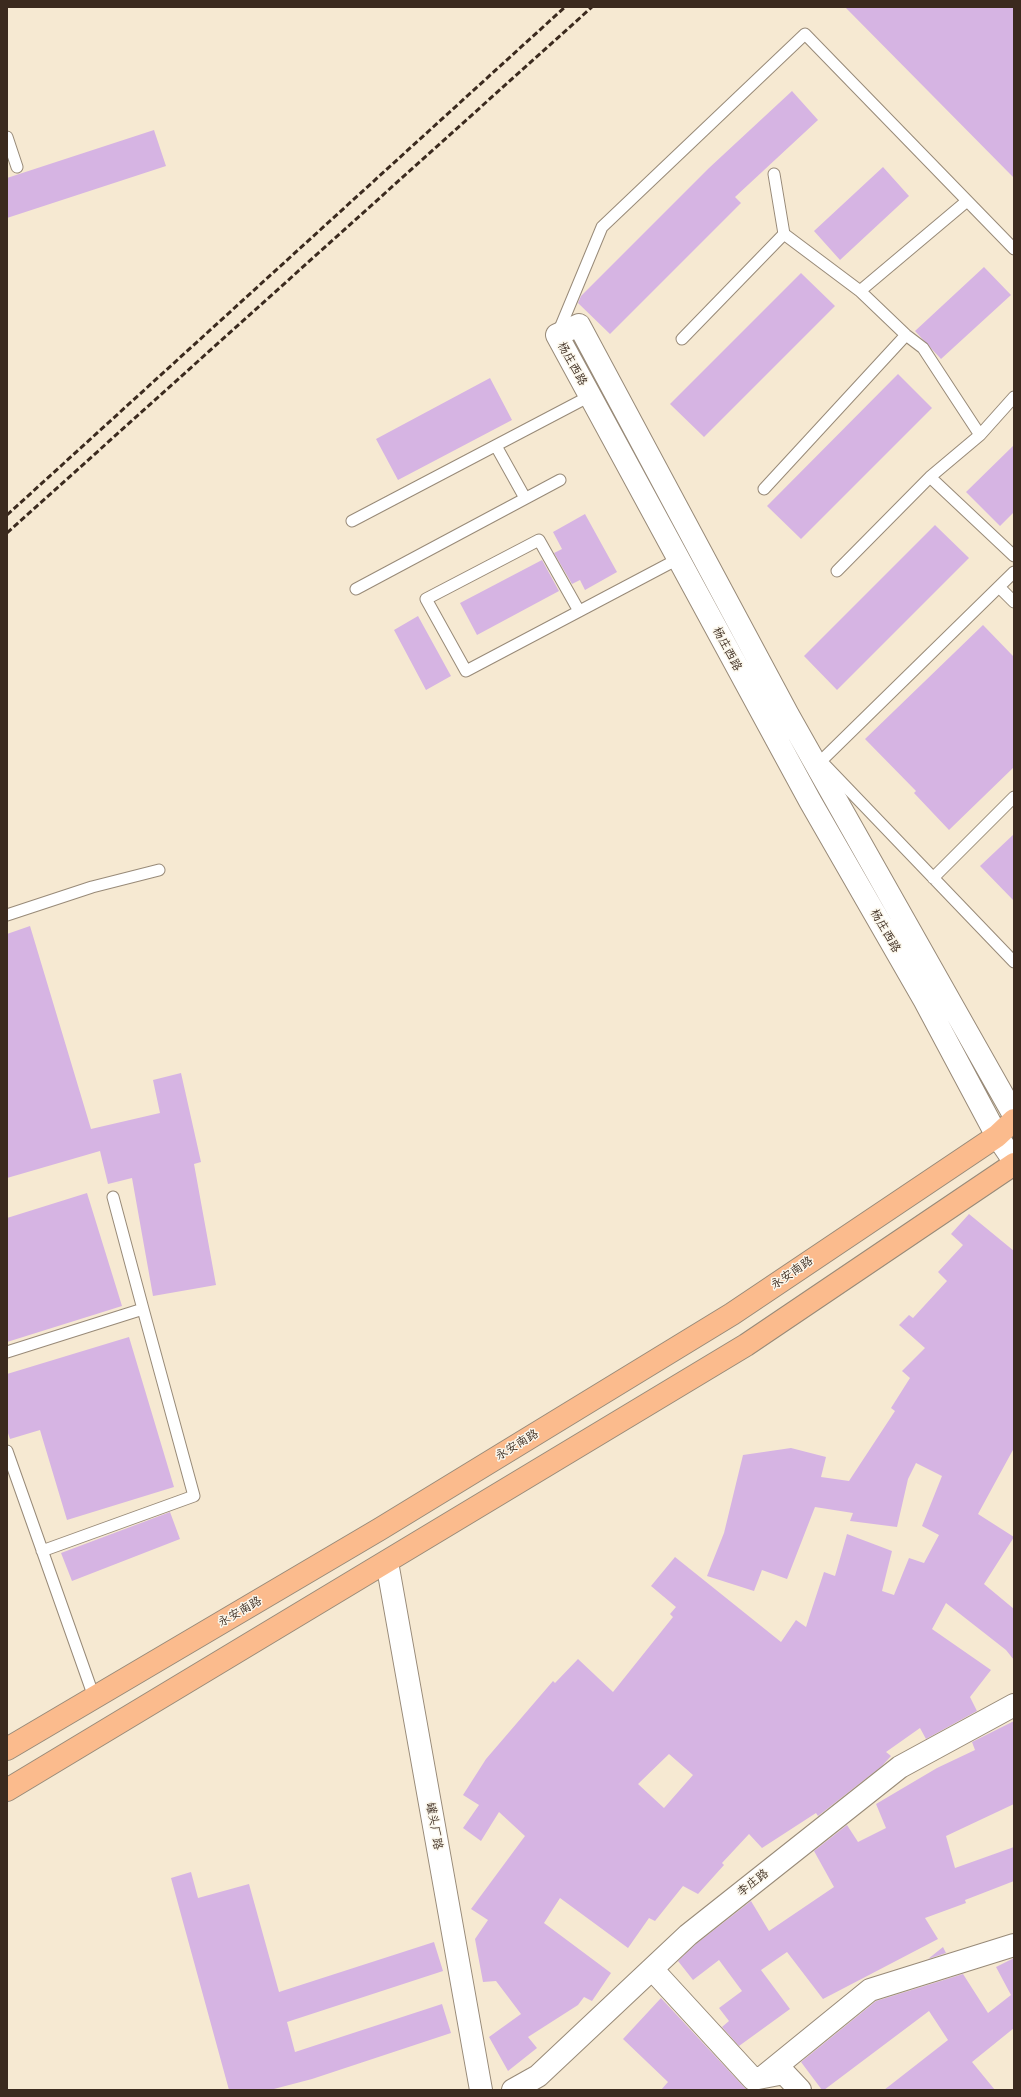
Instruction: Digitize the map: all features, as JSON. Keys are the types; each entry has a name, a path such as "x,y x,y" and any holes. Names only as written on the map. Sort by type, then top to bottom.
{"main road":[{"name":"永安南路","path":"7,1749 380,1529 732,1314 997,1136 1014,1120"},
{"path":"7,1790 746,1345 1014,1164"}],"street":[{"name":"杨庄西路","path":"1014,1115 814,755 579,325 557,335 810,801 925,1001 997,1136 1014,1161"},
{"name":"罐头厂路","path":"387,1562 481,2090"},
{"name":"李庄路","path":"513,2090 538,2076 688,1935 900,1767 1014,1704"},
{"path":"753,2082 870,1990 1014,1945"},
{"path":"652,1969 753,2082"},
{"path":"753,2082 784,2073 800,2090"}],"lane":[{"path":"557,335 602,226 805,34 1014,249"},
{"path":"7,137 16,167"},
{"path":"774,174 784,234 860,290 906,335 923,348 980,435"},
{"path":"860,290 967,201"},
{"path":"682,339 784,234"},
{"path":"764,489 906,335"},
{"path":"352,521 590,396"},
{"path":"837,571 930,476 980,435 1014,397"},
{"path":"496,446 525,498"},
{"path":"930,476 1014,556"},
{"path":"356,589 560,480"},
{"path":"579,611 539,540 426,599 466,671 678,559"},
{"path":"1014,572 814,755 1014,962"},
{"path":"999,587 1014,602"},
{"path":"933,878 1014,798"},
{"path":"7,915 92,887 159,870"},
{"path":"42,1551 194,1496 112,1197"},
{"path":"7,1352 143,1309"},
{"path":"7,1451 94,1697"}],"building":[{"path":"845,7 1014,7 1014,178"},
{"path":"792,91 818,120 735,197 741,203 610,334 578,303 581,296 709,168"},
{"path":"154,130 166,166 7,218 7,178"},
{"path":"883,167 909,196 840,260 814,231"},
{"path":"984,267 1011,295 941,359 915,331"},
{"path":"801,273 835,306 704,437 670,404"},
{"path":"898,374 932,408 801,539 767,506"},
{"path":"490,378 512,420 398,480 376,439"},
{"path":"1014,445 1014,512 1000,526 966,492"},
{"path":"585,514 617,572 585,590 580,580 572,584 554,553 562,549 553,532"},
{"path":"935,525 969,558 837,690 804,656"},
{"path":"542,560 559,591 477,635 460,603"},
{"path":"418,616 451,676 426,690 394,630"},
{"path":"983,625 1014,657 1014,767 949,830 914,793 916,791 865,739"},
{"path":"1014,834 1014,901 980,866"},
{"path":"30,926 91,1129 160,1113 153,1080 181,1073 201,1162 194,1164 216,1285 153,1296 132,1178 108,1184 100,1151 7,1178 7,934"},
{"path":"87,1193 122,1306 7,1342 7,1218"},
{"path":"969,1214 1014,1251 1014,1448 978,1514 1014,1537 984,1584 1014,1609 1014,1660 1006,1650 946,1603 932,1629 991,1670 970,1697 977,1711 926,1739 920,1728 886,1752 891,1756 882,1766 818,1816 816,1813 762,1848 749,1834 722,1863 724,1865 698,1894 683,1886 655,1921 649,1918 628,1948 560,1898 544,1923 611,1973 592,2001 584,1997 578,2005 528,2037 537,2048 508,2071 489,2037 521,2014 496,1981 483,1982 475,1939 488,1920 471,1909 525,1836 499,1812 481,1841 463,1828 479,1805 463,1795 486,1759 553,1681 555,1683 578,1659 613,1692 673,1617 670,1614 676,1607 651,1586 675,1557 781,1642 796,1620 806,1627 824,1572 835,1576 847,1534 892,1551 882,1591 894,1595 909,1558 924,1563 939,1535 922,1526 942,1476 916,1463 908,1479 897,1527 850,1521 853,1513 815,1507 787,1579 762,1570 754,1591 707,1576 724,1533 743,1455 791,1448 826,1457 821,1477 849,1481 895,1411 891,1408 910,1378 902,1371 925,1348 899,1325 909,1315 913,1318 947,1281 938,1272 963,1245 951,1234","holes":["669,1754 693,1775 664,1808 638,1784"]},
{"path":"129,1337 174,1487 67,1520 40,1430 10,1439 7,1430 7,1374"},
{"path":"170,1512 180,1539 72,1581 61,1553"},
{"path":"1014,1721 1014,1804 946,1836 955,1868 1014,1847 1014,1881 965,1900 966,1903 925,1918 938,1939 823,1999 787,1952 761,1970 790,2009 739,2046 722,2027 729,2021 719,2008 742,1991 719,1960 693,1980 678,1961 696,1944 751,1901 769,1931 834,1887 814,1851 847,1825 858,1842 886,1828 876,1804 937,1768 975,1750 972,1742"},
{"path":"191,1872 198,1898 249,1884 279,1992 434,1942 443,1971 287,2022 295,2052 442,2004 451,2033 312,2079 270,2090 229,2090 171,1878"},
{"path":"943,1947 946,1953 928,1959"},
{"path":"1014,1958 1014,2028 972,2062 995,2090 884,2090 948,2040 929,2011 824,2090 822,2090 801,2062 876,2001 963,1974 988,2013 1011,1995 996,1967"},
{"path":"661,1998 748,2090 661,2090 668,2082 623,2039"}],"railway":[{"path":"7,515 565,7"},
{"path":"7,533 592,7"}]}
